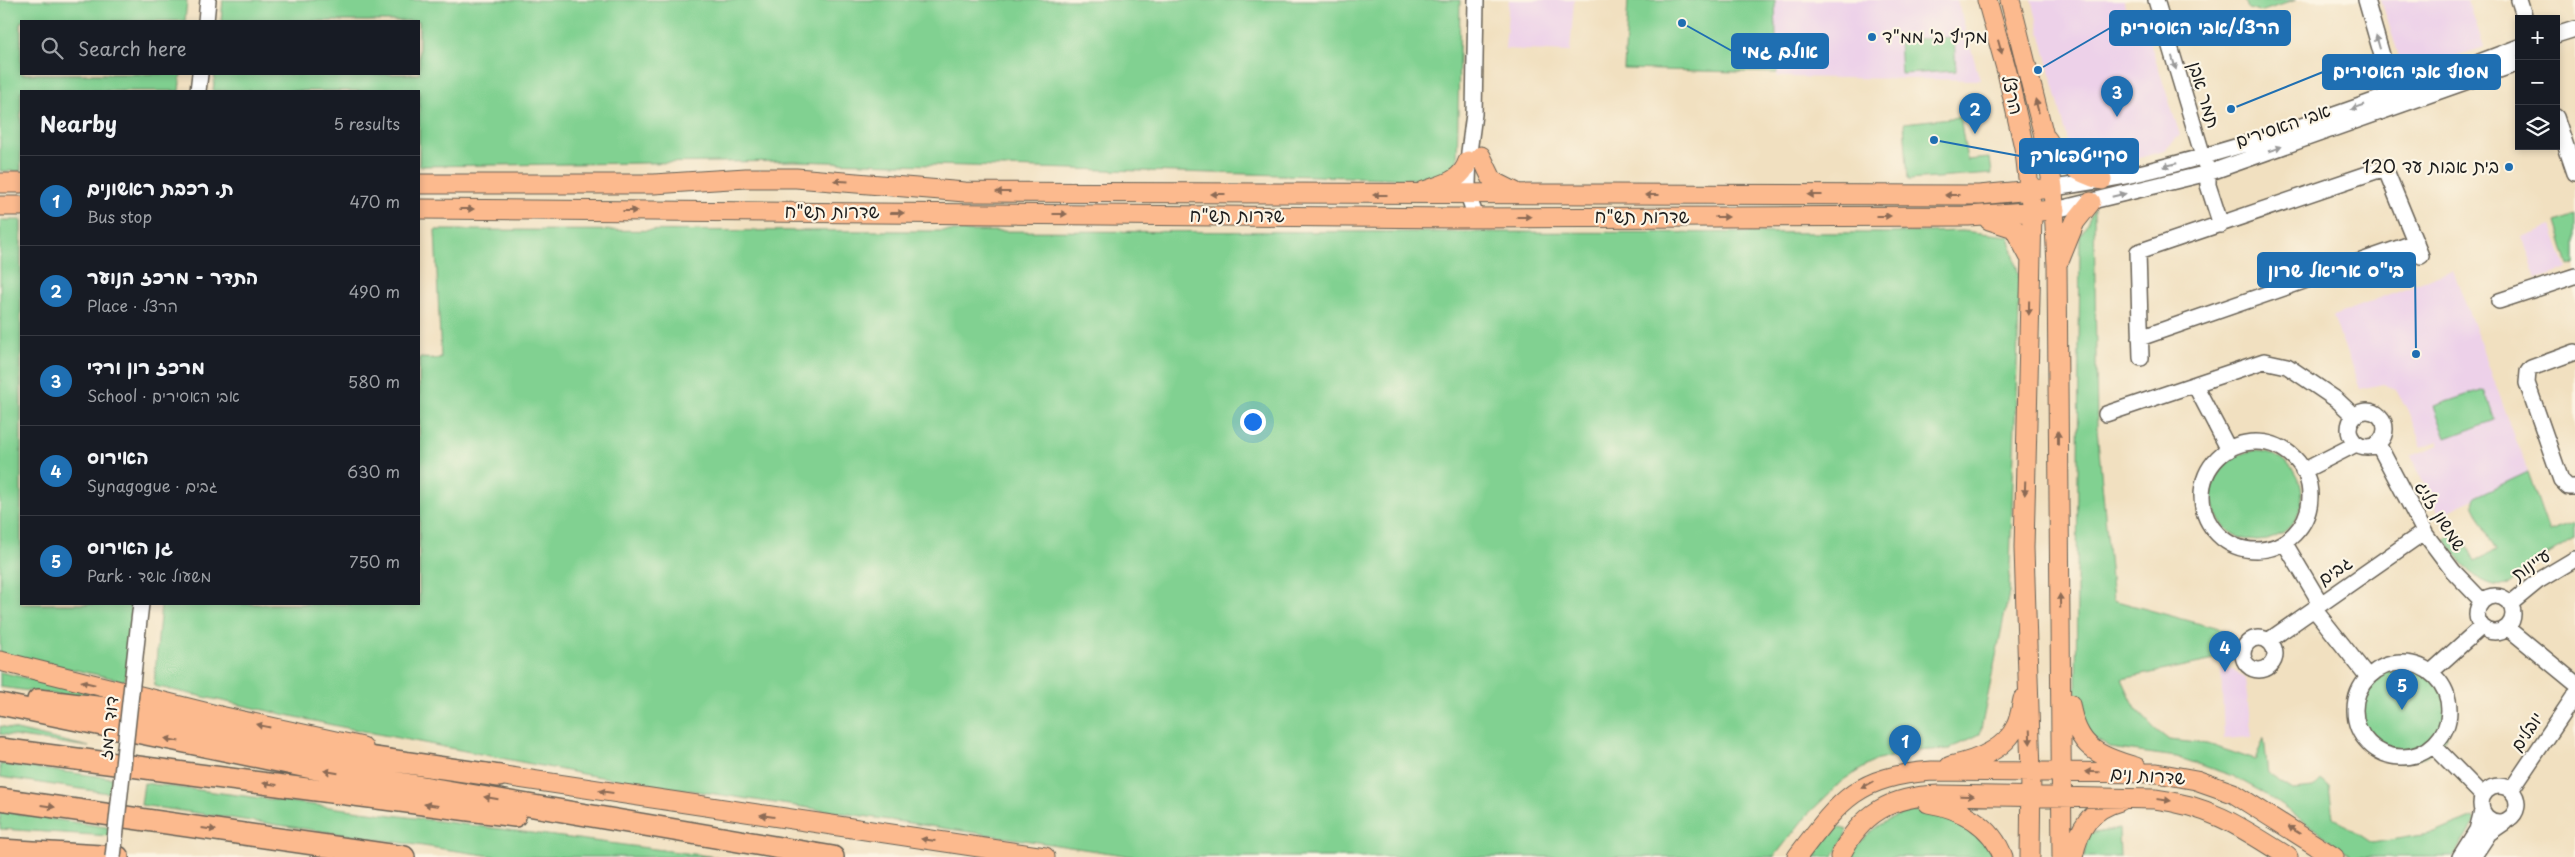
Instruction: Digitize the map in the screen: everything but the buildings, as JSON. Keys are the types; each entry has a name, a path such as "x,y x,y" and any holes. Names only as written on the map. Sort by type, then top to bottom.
{"highway":[{"path":"0,696 105,708 298,747 499,776"},
{"path":"0,704 317,769 833,857"},
{"path":"0,749 826,857"},
{"path":"0,799 404,857"},
{"path":"0,850 118,857"},
{"path":"0,856 5,857"}],"main road":[{"name":"הרצל","path":"1987,0 2007,72 2025,152 2032,213 2024,515 2028,653"},
{"name":"הרצל","path":"2010,0 2043,132 2055,210 2058,265 2060,627"},
{"path":"2043,132 2055,155 2080,173 2102,180"},
{"path":"1980,195 2010,187 2018,181 2025,152"},
{"path":"1415,195 1457,178 1464,173 1475,158 1493,181 1504,188 1529,195"},
{"name":"שדרות תש\"ח","path":"420,184 654,184 746,178 796,178 965,192 1415,195 1980,195 2030,192 2053,188"},
{"path":"0,183 20,183"},
{"path":"2058,265 2075,222 2091,202"},
{"path":"0,206 20,206"},
{"name":"שדרות תש\"ח","path":"420,209 1476,217 1968,216 2055,210"},
{"path":"1968,216 2002,223 2014,228 2020,236 2030,259"},
{"path":"2060,627 2063,772 2062,857"},
{"path":"2060,627 2070,705 2077,733 2104,756 2157,773"},
{"path":"2028,653 2031,772 2030,857"},
{"path":"1796,857 1833,811 1862,787 1878,780 1967,762 1988,753 2010,737 2016,726 2021,707 2028,653"},
{"path":"0,661 220,716 499,776 1045,857"},
{"name":"שדרות נים","path":"1913,773 2157,773 2196,780 2233,793 2334,857"},
{"name":"שדרות נים","path":"1863,822 1891,804 1922,796 2031,796 2176,802 2222,816 2288,857"},
{"path":"2073,857 2081,829 2089,818 2106,805 2128,799"},
{"path":"1840,857 1847,841 1863,822 1898,806 1916,802 1939,805 1962,812 1992,833 2003,857"}],"street":[{"path":"206,20 208,0"},
{"path":"1476,0 1474,114 1476,217"},
{"name":"תמר אבן","path":"2156,0 2208,173 2214,180 2225,223"},
{"path":"2366,0 2394,100"},
{"path":"2519,0 2524,15"},
{"path":"2560,34 2575,29"},
{"name":"אבי האסירים","path":"2055,210 2208,173 2394,100 2515,49"},
{"name":"אבי האסירים","path":"2053,188 2102,180 2203,156 2515,64"},
{"path":"198,90 200,75"},
{"path":"2560,129 2575,173"},
{"path":"2140,338 2419,249 2386,168 2138,252 2140,338 2141,358"},
{"path":"2498,301 2575,276"},
{"path":"2575,352 2531,368 2528,372 2527,383 2561,480 2568,486 2575,487"},
{"path":"2106,414 2264,361 2288,366 2337,400 2354,416"},
{"path":"2194,385 2229,450"},
{"path":"2304,471 2356,444 2367,447 2378,444 2384,437 2386,429 2380,416 2368,410 2354,416 2350,422 2349,431 2356,444"},
{"path":"2254,442 2271,445 2286,452 2304,471 2309,488 2309,507 2298,530 2284,542 2262,550 2238,547 2217,534 2210,524 2203,508 2204,483 2216,460 2229,450 2254,442"},
{"name":"שמשון זליג","path":"2378,444 2424,532 2453,571 2482,601"},
{"name":"גבים","path":"2268,641 2424,532"},
{"path":"2284,542 2318,606 2368,677"},
{"name":"עיינות","path":"2510,604 2538,581 2575,559"},
{"path":"2495,596 2503,598 2510,604 2513,615 2508,628 2494,633 2482,627 2476,614 2482,601 2495,596"},
{"name":"דוד רמז","path":"113,857 141,605"},
{"path":"2431,672 2482,627"},
{"path":"2508,628 2575,683"},
{"path":"2396,663 2411,663 2431,672 2445,689 2450,711 2444,732 2433,745 2417,754 2401,757 2387,754 2369,742 2357,724 2355,708 2358,694 2368,677 2382,667 2396,663"},
{"name":"יובלים","path":"2511,790 2575,696"},
{"path":"2433,745 2483,796"},
{"path":"2460,857 2477,830 2482,811 2483,796 2489,789 2497,786 2511,790 2516,796 2518,808 2514,815 2489,833 2473,857"},
{"path":"2482,811 2491,820 2505,822"}],"shaded area":[{"path":"1509,0 1574,0 1570,52 1505,49"},
{"name":"מקיף ב' ממ\"ד","path":"1775,0 1957,0 1980,80 1777,77"},
{"path":"2032,0 2123,0 2134,37 2147,33 2180,135 2164,151 2100,169 2071,153"},
{"path":"2381,0 2468,0 2484,47 2405,75"},
{"path":"2552,226 2567,269 2537,279 2522,237"},
{"path":"2453,270 2528,472 2439,516 2411,456 2440,445 2439,441 2422,447 2408,411 2396,389 2383,384 2360,389 2333,316"},
{"path":"2221,669 2234,669 2245,679 2252,737 2224,739"}],"green space":[{"path":"0,0 187,0 185,20 20,20 20,75 181,75 179,90 20,90 20,171 0,171"},
{"path":"223,0 1460,0 1457,170 1421,179 794,161 420,166 420,90 213,90 215,75 420,75 420,20 221,20"},
{"path":"1628,0 1775,0 1777,73 1624,69"},
{"path":"2245,0 2296,0 2260,12 2248,9"},
{"path":"1954,37 1956,71 1901,74 1899,40"},
{"path":"1960,117 1967,160 1990,158 1992,174 1908,180 1904,123"},
{"path":"2094,208 2097,429 2113,600 2230,632 2229,657 2122,679 2136,709 2156,730 2169,740 2208,744 2255,760 2264,738 2268,774 2293,790 2313,788 2321,780 2329,787 2333,817 2372,843 2435,833 2473,817 2475,821 2453,857 2354,857 2262,792 2233,776 2177,757 2110,748 2086,733 2076,698 2080,237"},
{"path":"2575,215 2575,264 2569,266 2556,222"},
{"path":"0,220 20,220 20,605 133,605 125,681 0,653"},
{"path":"435,230 1892,233 1962,231 2009,236 2020,280 2009,593 1980,734 1949,749 1912,751 1875,761 1843,780 1806,816 1774,857 1137,857 588,775 337,726 154,686 161,605 420,605 420,358 441,359"},
{"path":"2484,389 2495,420 2446,438 2434,406"},
{"path":"2257,451 2274,454 2289,464 2299,479 2302,496 2299,513 2289,528 2274,538 2257,541 2240,538 2225,528 2215,513 2212,496 2215,479 2225,464 2240,454"},
{"path":"2528,472 2549,532 2575,523 2575,539 2535,562 2509,585 2488,583 2479,579 2465,566 2445,540 2460,532 2475,561 2496,551 2473,504 2475,497"},
{"path":"2402,658 2422,662 2439,673 2450,690 2454,710 2450,730 2439,747 2422,758 2402,762 2382,758 2365,747 2354,730 2350,710 2354,690 2365,673 2382,662"},
{"path":"0,672 164,709 0,687"},
{"path":"0,726 89,747 0,734"},
{"path":"0,764 113,778 108,793 0,777"},
{"path":"144,783 717,857 499,857 141,805"},
{"path":"0,811 112,828 110,836 0,829"},
{"path":"1912,811 1944,814 1960,820 1986,842 1994,857 1850,857 1863,839 1876,827"},
{"path":"1829,825 1848,830 1834,857 1806,857"},
{"path":"2119,829 2120,857 2084,857 2087,834"}],"place":[{"name":"אולם גמי","path":"1682,23"},
{"name":"מקיף ב' ממ\"ד","path":"1872,37"},
{"name":"הרצל/אבי האסירים","path":"2038,70"},
{"name":"מסוף אבי האסירים","path":"2231,109"},
{"name":"מרכז רון ורדי","path":"2117,117"},
{"name":"התדר - מרכז הנוער","path":"1975,134"},
{"name":"סקייטפארק","path":"1934,140"},
{"name":"בית אבות עד 120","path":"2509,167"},
{"name":"בי\"ס אריאל שרון","path":"2416,354"},
{"name":"האירוס","path":"2225,672"},
{"name":"גן האירוס","path":"2402,710"},
{"name":"ת. רכבת ראשונים","path":"1905,766"}]}
